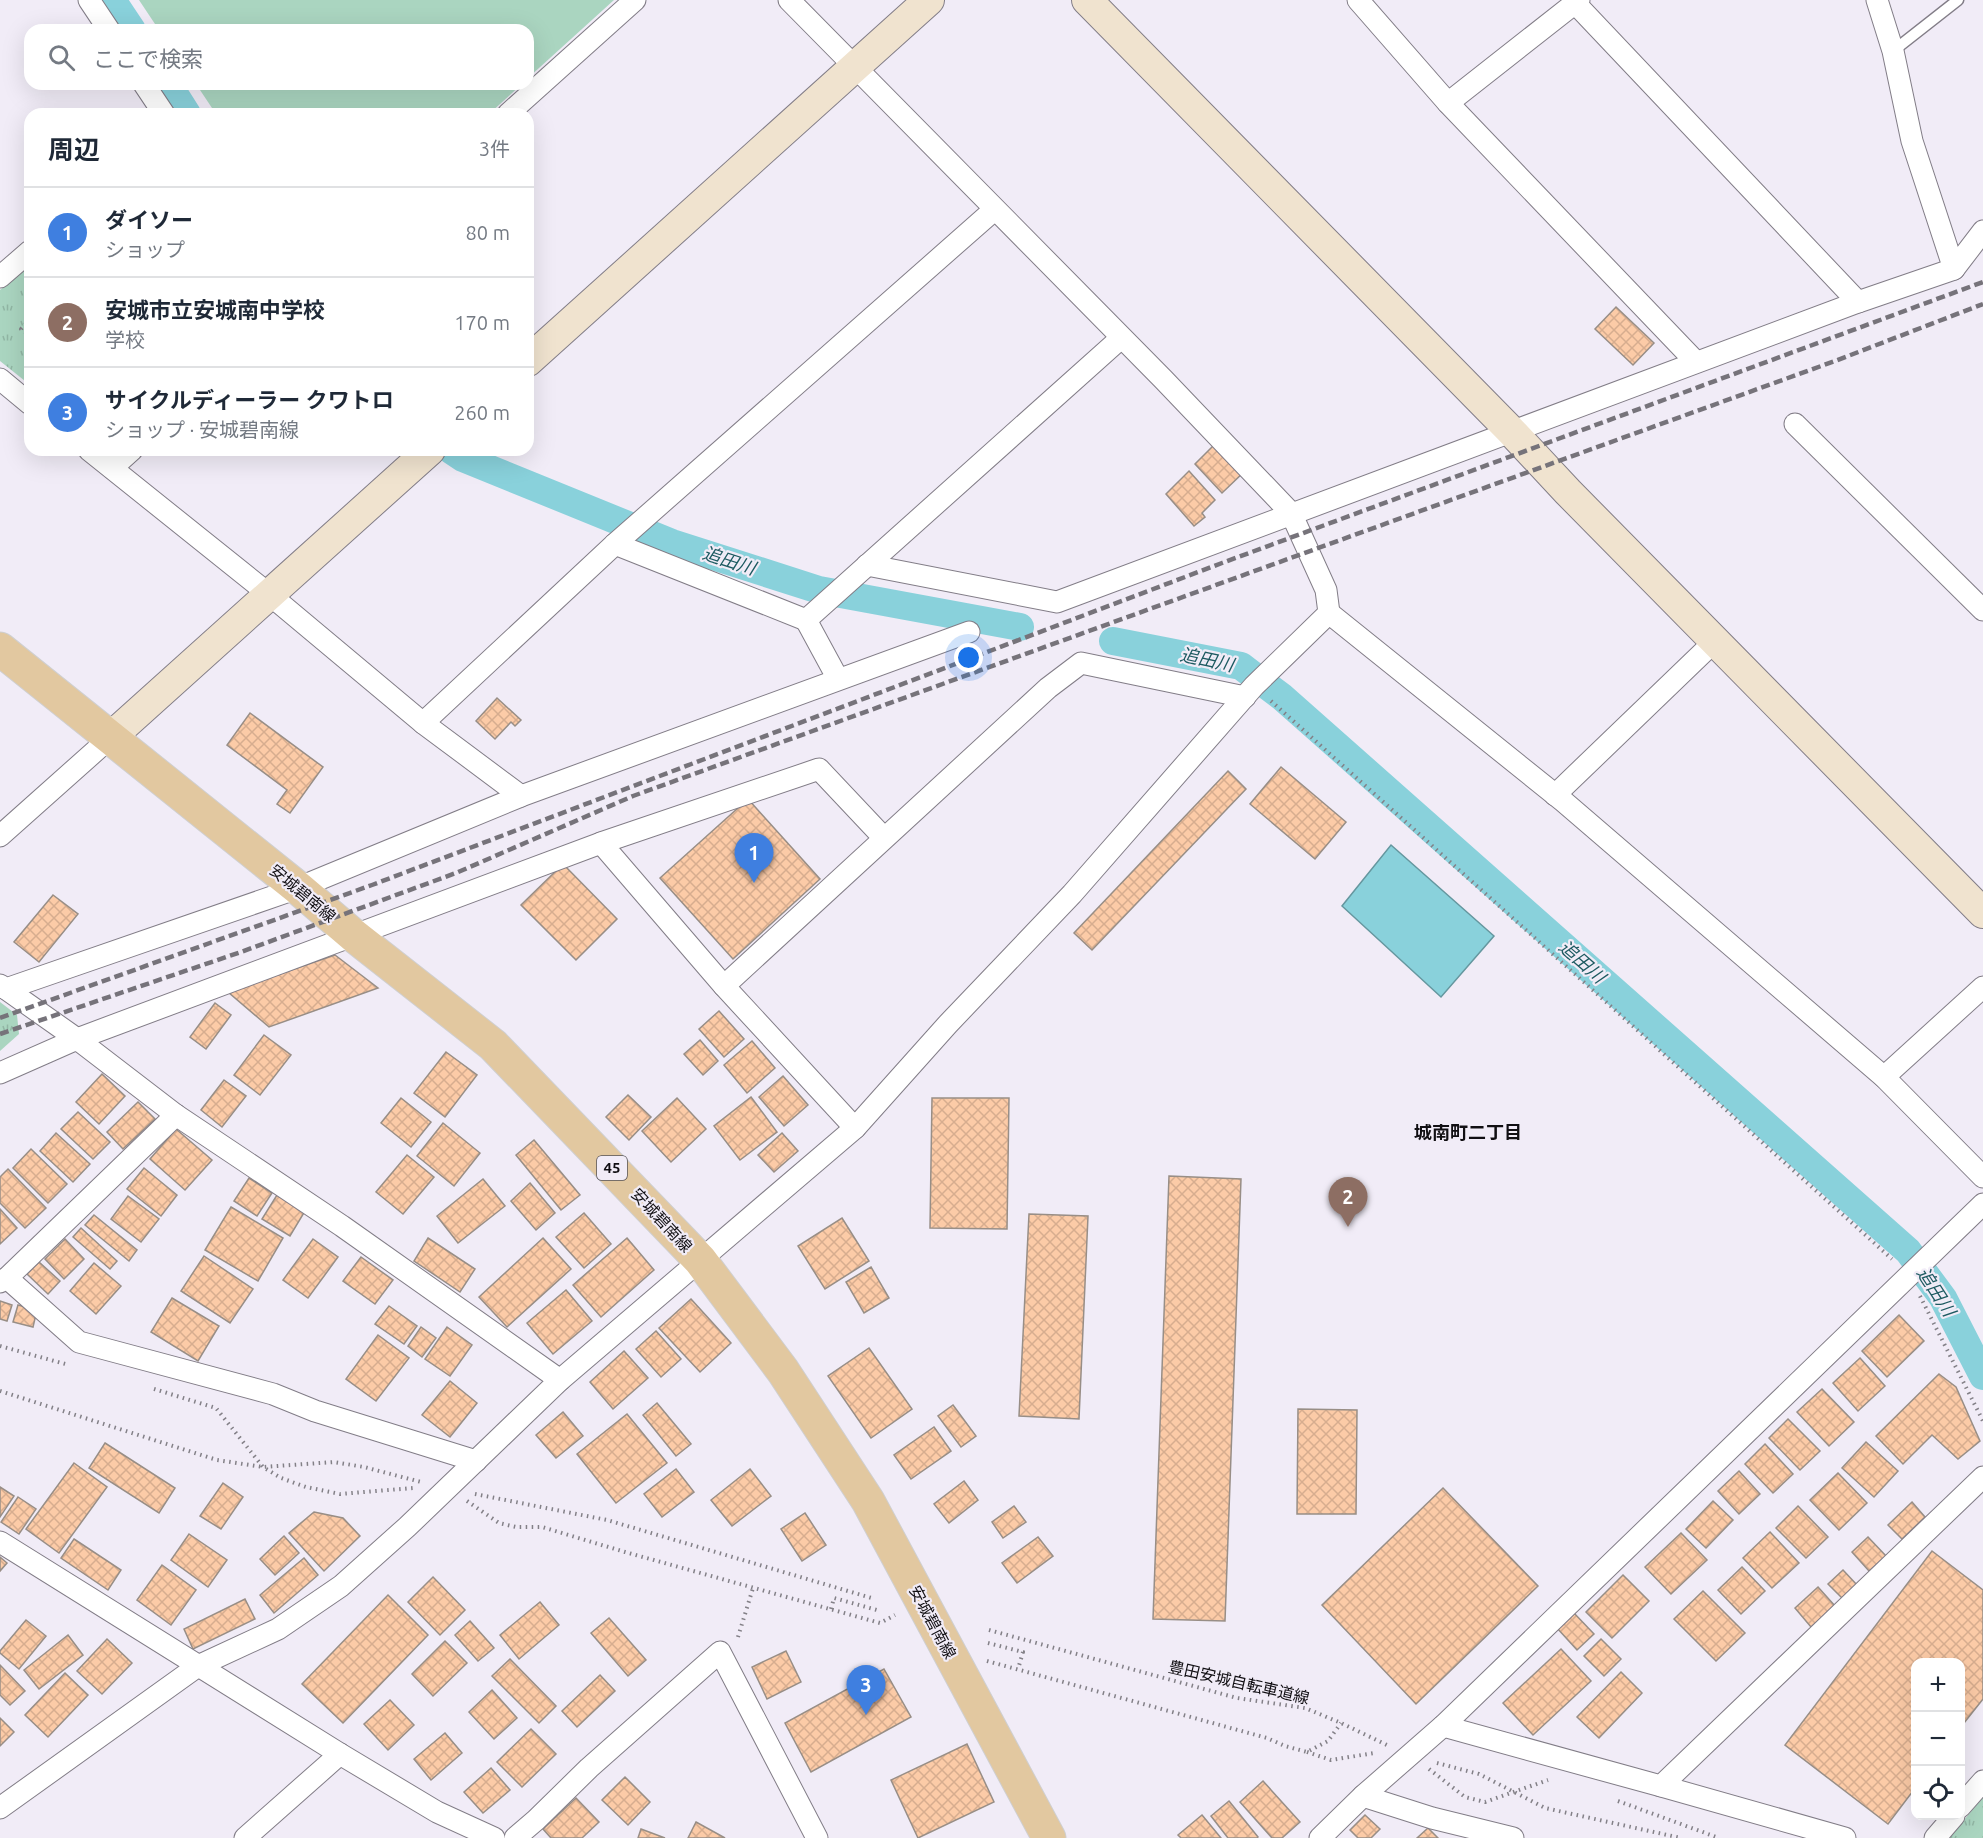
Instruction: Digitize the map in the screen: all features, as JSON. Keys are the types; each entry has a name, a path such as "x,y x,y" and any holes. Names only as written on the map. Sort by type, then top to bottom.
{"main road":[{"name":"安城碧南線","path":"0,650 493,1045 700,1260 783,1371 868,1502 1049,1838"}],"street":[{"path":"89,0 105,24"},
{"path":"515,108 635,0"},
{"path":"789,0 1291,513 1326,590 1329,613 1556,795 1884,1077 1983,1177"},
{"path":"534,356 928,0"},
{"path":"1087,0 1983,913"},
{"path":"1358,0 1448,103 1696,362"},
{"path":"1877,0 1893,51 1912,141 1954,268"},
{"path":"1448,103 1577,1 1858,302"},
{"path":"148,90 160,108"},
{"path":"423,723 621,539 994,210"},
{"path":"867,565 1058,602 1696,362 1954,268 1983,231"},
{"path":"0,277 24,255"},
{"path":"806,620 1122,338"},
{"path":"0,380 24,399"},
{"path":"1795,424 1983,610"},
{"path":"97,456 270,595 423,723 521,796"},
{"path":"112,468 125,456"},
{"path":"0,836 423,456"},
{"path":"621,539 806,620 838,679"},
{"path":"0,1808 198,1666 278,1629 341,1586 407,1527 560,1380 855,1128 948,1024 1071,894 1255,685 1329,613"},
{"path":"3,987 298,888 521,796 969,632"},
{"path":"1556,795 1716,640"},
{"path":"724,986 1047,688 1081,663 1255,685"},
{"path":"0,1073 77,1039 353,935 601,843 819,769 884,838"},
{"path":"601,843 724,986 855,1128"},
{"path":"3,987 77,1039 176,1115 342,1226 560,1380"},
{"path":"1884,1077 1983,987"},
{"path":"176,1115 3,1280 79,1342 273,1394 315,1411 476,1461"},
{"path":"1320,1838 1363,1796 1443,1726 1983,1204"},
{"path":"1661,1786 1983,1477"},
{"path":"0,1542 340,1754 437,1812 494,1838"},
{"path":"515,1838 589,1768 720,1652 818,1838"},
{"path":"1443,1726 1845,1838"},
{"path":"245,1838 340,1754"},
{"path":"1965,1802 1983,1781"},
{"path":"1363,1796 1432,1818 1513,1838"},
{"path":"1935,1838 1950,1820"}],"lane":[{"path":"1893,51 1959,0"}],"path":[{"path":"1255,685 1911,1274 1983,1421"},
{"path":"728,1669 753,1588"},
{"path":"831,1610 834,1598 877,1610"},
{"name":"豊田安城自転車道線","path":"989,1630 1237,1698 1305,1708 1410,1756 1479,1774 1545,1808 1681,1838"},
{"path":"988,1642 1023,1652 1018,1669"},
{"path":"982,1660 1267,1738 1331,1760 1384,1752 1410,1756 1443,1778 1450,1788 1465,1797 1485,1802 1546,1780 1557,1782"},
{"path":"1307,1752 1328,1741 1341,1723"},
{"path":"1611,1799 1719,1838"}],"green space":[{"path":"139,0 614,0 534,73 534,24 155,24"},
{"path":"200,90 515,90 496,108 212,108"},
{"path":"24,268 24,380 0,361 0,290"},
{"path":"0,1002 17,1015 19,1034 0,1051"},
{"path":"1983,1797 1983,1838 1949,1838"}],"water":[{"path":"1391,845 1494,936 1441,997 1342,906"}],"building":[{"path":"1616,307 1654,343 1633,365 1595,329"},
{"path":"1217,442 1245,471 1222,493 1195,464"},
{"path":"1189,471 1215,500 1202,513 1205,517 1194,526 1166,494"},
{"path":"497,698 521,720 515,726 511,722 495,739 476,721"},
{"path":"250,713 323,767 290,813 277,804 287,790 227,745"},
{"path":"1281,767 1346,822 1315,859 1250,804"},
{"path":"1228,771 1246,789 1092,950 1074,933"},
{"path":"748,799 820,879 733,959 660,878"},
{"path":"563,864 617,919 576,960 521,905"},
{"path":"53,895 78,914 39,962 14,942"},
{"path":"335,955 378,988 269,1027 228,992"},
{"path":"215,1003 231,1015 206,1049 190,1037"},
{"path":"719,1011 744,1039 724,1057 699,1029"},
{"path":"264,1035 291,1055 260,1095 234,1075"},
{"path":"700,1040 718,1061 703,1075 684,1054"},
{"path":"752,1041 775,1068 747,1093 724,1065"},
{"path":"446,1052 477,1075 445,1117 414,1093"},
{"path":"102,1074 125,1096 99,1124 76,1102"},
{"path":"783,1076 808,1105 784,1126 759,1097"},
{"path":"224,1080 246,1096 222,1127 201,1110"},
{"path":"628,1095 651,1117 629,1140 606,1117"},
{"path":"751,1097 777,1132 740,1160 714,1126"},
{"path":"401,1098 431,1122 411,1147 381,1123"},
{"path":"677,1098 706,1129 671,1162 642,1131"},
{"path":"932,1098 1009,1098 1007,1229 930,1228"},
{"path":"138,1102 155,1119 123,1149 107,1132"},
{"path":"78,1112 110,1142 93,1159 61,1129"},
{"path":"443,1123 480,1153 454,1186 417,1156"},
{"path":"176,1129 212,1160 185,1190 150,1159"},
{"path":"56,1133 90,1164 73,1182 40,1151"},
{"path":"782,1133 798,1151 774,1172 758,1155"},
{"path":"534,1140 580,1195 561,1210 516,1155"},
{"path":"31,1149 67,1184 48,1203 13,1168"},
{"path":"407,1155 434,1177 403,1214 376,1192"},
{"path":"144,1168 177,1195 161,1216 127,1189"},
{"path":"8,1169 46,1208 25,1228 0,1203 0,1177"},
{"path":"1169,1176 1241,1179 1225,1621 1153,1619"},
{"path":"249,1178 272,1193 257,1216 234,1201"},
{"path":"483,1179 505,1206 458,1243 437,1216"},
{"path":"530,1183 555,1213 536,1230 511,1201"},
{"path":"277,1195 305,1211 290,1236 262,1219"},
{"path":"128,1196 159,1219 141,1242 111,1219"},
{"path":"231,1207 283,1238 258,1281 205,1250"},
{"path":"0,1209 17,1228 0,1244"},
{"path":"584,1213 611,1244 584,1268 556,1237"},
{"path":"1029,1214 1088,1216 1079,1419 1019,1416"},
{"path":"94,1215 137,1250 129,1261 85,1225"},
{"path":"842,1218 869,1261 825,1289 798,1246"},
{"path":"81,1228 117,1261 110,1269 73,1237"},
{"path":"428,1238 475,1269 460,1292 414,1261"},
{"path":"543,1238 571,1269 507,1327 479,1297"},
{"path":"627,1238 654,1270 601,1317 573,1285"},
{"path":"65,1239 84,1259 64,1279 45,1259"},
{"path":"313,1239 338,1257 308,1298 283,1280"},
{"path":"204,1256 253,1289 230,1323 181,1291"},
{"path":"361,1257 393,1280 375,1304 343,1281"},
{"path":"39,1262 60,1281 48,1294 27,1274"},
{"path":"94,1263 121,1286 96,1314 70,1291"},
{"path":"871,1267 889,1298 864,1313 846,1282"},
{"path":"566,1290 592,1321 553,1354 527,1323"},
{"path":"172,1298 219,1326 198,1361 151,1332"},
{"path":"691,1299 731,1343 700,1372 659,1328"},
{"path":"0,1301 12,1305 7,1321 0,1319"},
{"path":"18,1305 37,1310 33,1327 13,1322"},
{"path":"389,1306 417,1326 404,1344 375,1324"},
{"path":"1899,1315 1924,1341 1887,1377 1862,1351"},
{"path":"421,1327 436,1338 422,1357 408,1346"},
{"path":"447,1327 472,1345 450,1376 425,1359"},
{"path":"656,1331 681,1359 661,1377 636,1349"},
{"path":"378,1335 409,1358 376,1401 346,1379"},
{"path":"869,1348 912,1409 871,1438 828,1376"},
{"path":"624,1351 648,1378 613,1409 590,1382"},
{"path":"1860,1358 1885,1386 1858,1411 1833,1383"},
{"path":"1939,1374 1956,1387 1980,1441 1958,1459 1932,1435 1903,1464 1876,1436"},
{"path":"450,1381 477,1403 450,1437 422,1415"},
{"path":"1822,1389 1854,1422 1829,1446 1797,1412"},
{"path":"657,1403 691,1444 676,1456 643,1415"},
{"path":"953,1405 976,1436 961,1447 938,1416"},
{"path":"1298,1409 1357,1410 1356,1514 1297,1514"},
{"path":"563,1412 583,1436 556,1458 536,1435"},
{"path":"627,1414 667,1463 616,1503 577,1454"},
{"path":"1788,1419 1820,1451 1800,1470 1769,1438"},
{"path":"934,1427 951,1451 911,1479 894,1455"},
{"path":"1866,1442 1898,1471 1874,1497 1842,1468"},
{"path":"105,1443 175,1488 159,1513 89,1468"},
{"path":"1765,1444 1793,1474 1773,1493 1745,1464"},
{"path":"74,1463 107,1487 59,1553 26,1529"},
{"path":"676,1469 694,1492 662,1517 644,1494"},
{"path":"750,1469 771,1496 732,1526 711,1500"},
{"path":"1739,1471 1760,1494 1739,1514 1718,1491"},
{"path":"1838,1473 1867,1503 1839,1530 1810,1500"},
{"path":"964,1481 978,1500 949,1523 934,1504"},
{"path":"223,1483 243,1497 221,1529 200,1516"},
{"path":"0,1487 14,1496 0,1517"},
{"path":"1443,1488 1538,1586 1416,1704 1322,1605"},
{"path":"18,1497 36,1509 19,1534 1,1522"},
{"path":"1713,1501 1733,1520 1706,1548 1686,1529"},
{"path":"1912,1502 1925,1517 1902,1539 1888,1525"},
{"path":"1014,1506 1026,1522 1003,1538 992,1522"},
{"path":"1798,1506 1828,1537 1806,1558 1776,1528"},
{"path":"314,1512 343,1518 360,1536 324,1571 289,1533"},
{"path":"805,1513 826,1545 802,1561 781,1529"},
{"path":"1770,1532 1799,1563 1772,1588 1743,1558"},
{"path":"1681,1533 1707,1560 1671,1594 1645,1567"},
{"path":"189,1534 227,1560 208,1587 171,1560"},
{"path":"284,1536 299,1553 275,1575 260,1559"},
{"path":"1038,1537 1053,1556 1017,1583 1002,1563"},
{"path":"1868,1537 1886,1556 1869,1571 1852,1552"},
{"path":"74,1539 121,1570 108,1590 61,1558"},
{"path":"1932,1551 1983,1590 1983,1699 1965,1722 1965,1658 1911,1658 1911,1794 1888,1824 1785,1745"},
{"path":"0,1557 7,1563 0,1571"},
{"path":"304,1558 318,1575 274,1613 260,1595"},
{"path":"162,1565 196,1590 171,1625 137,1600"},
{"path":"1742,1567 1765,1591 1741,1614 1718,1590"},
{"path":"1843,1570 1857,1585 1843,1599 1828,1584"},
{"path":"1623,1575 1649,1601 1612,1638 1586,1612"},
{"path":"433,1577 465,1610 440,1635 408,1602"},
{"path":"1818,1587 1835,1606 1811,1627 1795,1608"},
{"path":"1703,1591 1745,1633 1716,1661 1674,1619"},
{"path":"388,1595 428,1635 343,1723 302,1684"},
{"path":"245,1599 255,1619 193,1649 184,1629"},
{"path":"540,1602 559,1625 519,1659 500,1635"},
{"path":"1573,1612 1594,1634 1577,1650 1557,1628"},
{"path":"609,1618 646,1660 628,1676 591,1633"},
{"path":"26,1620 46,1636 19,1669 0,1651"},
{"path":"470,1621 494,1648 478,1661 455,1635"},
{"path":"68,1635 83,1655 39,1689 24,1670"},
{"path":"107,1639 132,1663 102,1694 77,1671"},
{"path":"1601,1639 1621,1659 1604,1676 1584,1656"},
{"path":"445,1641 467,1663 433,1696 412,1674"},
{"path":"1561,1649 1591,1681 1533,1735 1503,1703"},
{"path":"786,1651 801,1682 767,1699 752,1667"},
{"path":"510,1659 556,1706 539,1723 492,1676"},
{"path":"0,1665 25,1691 10,1705 0,1695"},
{"path":"884,1669 911,1717 811,1772 785,1723"},
{"path":"1621,1672 1642,1693 1599,1738 1577,1717"},
{"path":"65,1673 88,1695 48,1737 25,1715"},
{"path":"600,1675 615,1691 577,1727 562,1711"},
{"path":"492,1690 517,1718 494,1739 469,1712"},
{"path":"390,1700 414,1725 388,1750 364,1724"},
{"path":"0,1718 14,1732 0,1746"},
{"path":"531,1729 556,1754 522,1787 497,1762"},
{"path":"445,1733 462,1753 431,1780 414,1759"},
{"path":"967,1744 994,1802 918,1838 891,1780"},
{"path":"491,1768 510,1790 483,1813 464,1792"},
{"path":"625,1777 650,1802 628,1825 602,1800"},
{"path":"1263,1781 1300,1822 1282,1838 1272,1838 1240,1802"},
{"path":"576,1798 599,1822 582,1838 551,1838 543,1829"},
{"path":"1229,1801 1257,1838 1228,1838 1211,1816"},
{"path":"1202,1815 1221,1838 1181,1838 1178,1835"},
{"path":"1365,1815 1380,1829 1371,1838 1358,1838 1350,1830"},
{"path":"696,1822 725,1838 688,1838"},
{"path":"1428,1828 1438,1838 1417,1838"},
{"path":"641,1829 665,1838 638,1838"}],"waterway":[{"name":"追田川","path":"112,0 128,24"},
{"name":"追田川","path":"172,90 183,108"},
{"name":"追田川","path":"460,456 672,543 819,590 1020,627"},
{"name":"追田川","path":"1113,641 1241,666 1282,697 1908,1251 1943,1298 1983,1376"}],"railway":[{"path":"0,1018 372,885 1222,563 1983,282"},
{"path":"0,1034 241,952 456,873 633,796 1835,361 1983,304"}],"place":[{"name":"ダイソー","path":"754,883"},
{"name":"安城市立安城南中学校","path":"1348,1227"},
{"name":"サイクルディーラー クワトロ","path":"866,1715"}],"district":[{"name":"城南町二丁目","path":"1468,1133"}]}
